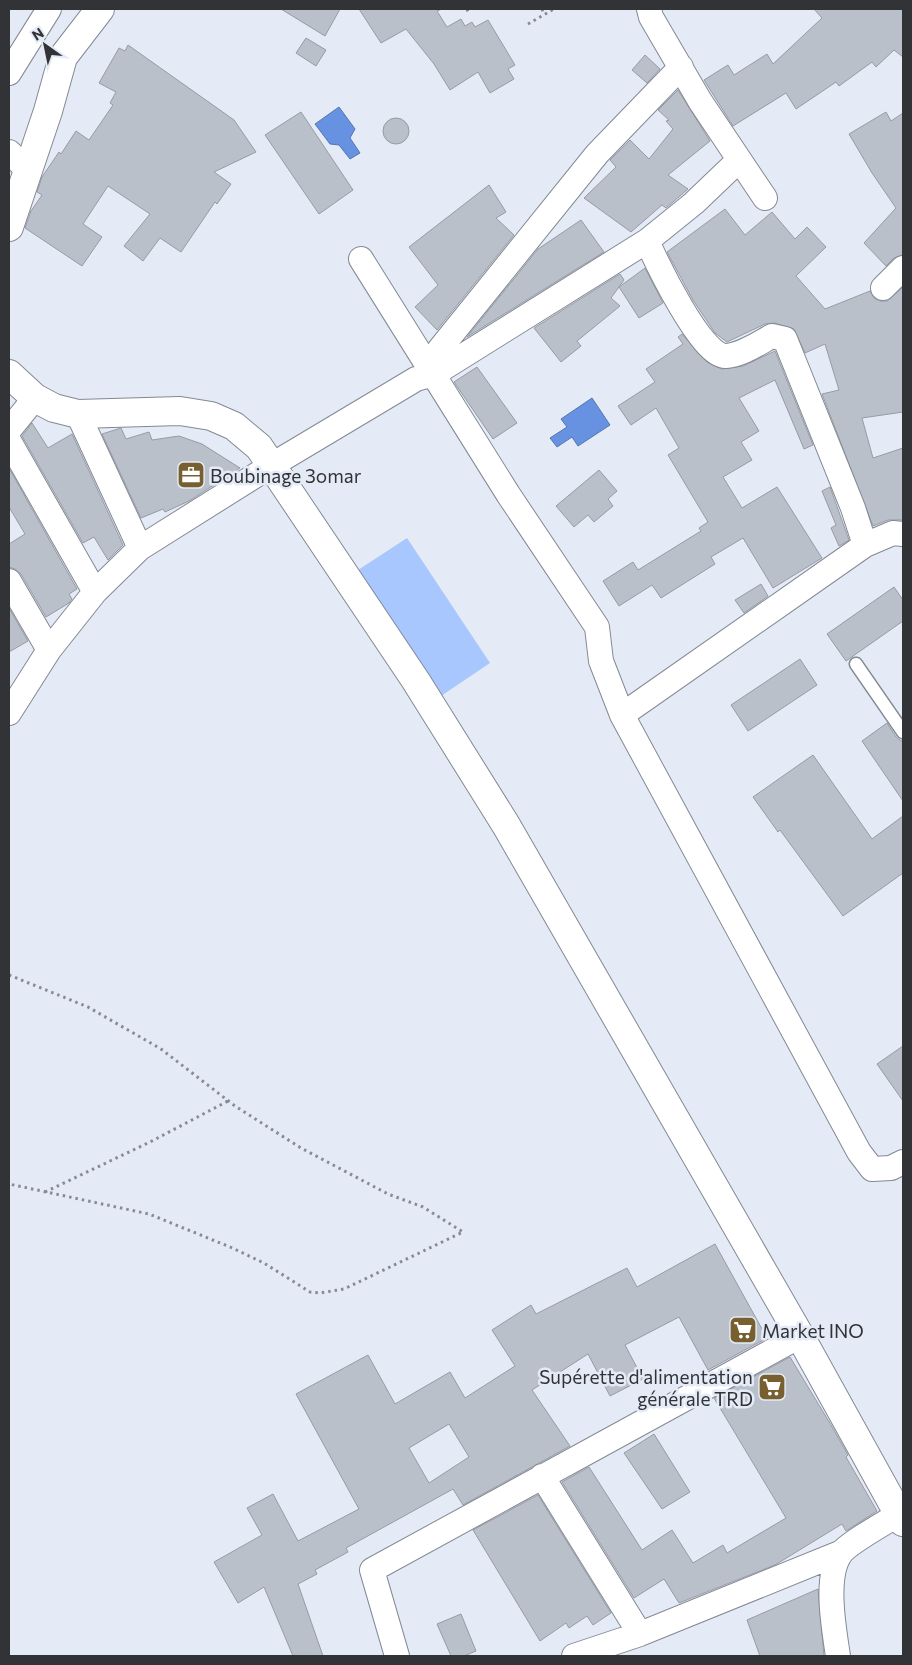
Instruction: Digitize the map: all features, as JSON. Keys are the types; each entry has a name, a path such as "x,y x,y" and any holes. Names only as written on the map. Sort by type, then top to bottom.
{"street":[{"path":"9,73 49,9"},
{"path":"9,227 29,171 63,57 100,9"},
{"path":"649,9 650,17 738,160 765,198"},
{"path":"434,374 439,350 597,154 682,67"},
{"path":"9,152 29,171"},
{"path":"10,707 49,650 95,592 140,548 272,465 416,379 434,374 647,241 694,203 738,160"},
{"path":"647,241 668,287 702,339 720,355 726,356 738,353 772,336 785,339 854,508 865,545"},
{"path":"361,259 508,494 597,627 601,661 622,715 859,1152 872,1169 891,1168 903,1162"},
{"path":"883,288 903,268"},
{"path":"9,374 36,398 54,408 78,414 180,411 211,416 234,426 259,447 416,681 506,825 902,1516 842,1552 640,1634 574,1656"},
{"path":"9,430 36,398"},
{"path":"78,414 140,548"},
{"path":"9,441 95,592"},
{"path":"622,715 865,545 893,533 903,534"},
{"path":"9,581 49,650"},
{"path":"397,1656 372,1570 800,1336"},
{"path":"542,1476 640,1634"},
{"path":"838,1656 833,1604 833,1566 842,1552"}],"lane":[{"path":"856,664 903,732"}],"path":[{"path":"467,9 469,14"},
{"path":"542,9 544,15"},
{"path":"528,24 554,9"},
{"path":"9,975 88,1007 145,1039 161,1049 228,1101 300,1148 388,1194 423,1207 463,1232 344,1289 320,1294 310,1292 264,1263 230,1247 149,1214 9,1184"},
{"path":"44,1193 150,1142 228,1101"}],"shaded area":[{"path":"339,107 355,129 350,138 360,153 350,159 339,145 330,144 315,124"},
{"path":"592,398 610,425 578,446 572,437 557,447 550,438 567,427 561,419"},
{"path":"407,538 490,663 441,696 358,570"}],"building":[{"path":"281,9 340,9 325,36"},
{"path":"359,9 442,9 437,11 447,27 461,19 465,26 472,22 475,27 488,20 515,65 508,69 514,79 490,93 478,72 450,90 434,64 406,29 381,43"},
{"path":"814,9 903,9 903,57 894,50 876,67 872,62 839,86 836,82 796,109 786,93 733,126 704,80 728,65 734,75 767,54 773,64 822,18"},
{"path":"306,38 326,50 316,66 296,53"},
{"path":"128,45 234,120 256,152 214,172 231,184 217,204 215,202 181,252 160,238 143,261 124,246 150,214 108,186 83,224 102,237 82,266 25,228 31,211 42,195 37,192 42,177 59,152 61,154 76,131 89,140 113,105 110,103 116,92 99,83 119,48 125,51"},
{"path":"645,55 660,69 647,83 632,70"},
{"path":"678,90 710,141 668,175 688,189 666,208 662,205 631,232 584,198 616,167 610,160 630,140 649,159 673,129 666,121 669,120 658,110"},
{"path":"301,112 353,190 319,214 265,135"},
{"path":"886,112 891,121 903,113 903,255 894,258 886,266 864,243 896,208 849,134"},
{"path":"396,118 405,122 409,131 405,140 396,144 387,140 383,131 387,122"},
{"path":"489,185 506,212 496,218 514,235 437,330 415,307 438,285 409,247"},
{"path":"725,209 745,235 772,212 795,239 807,227 826,247 796,276 825,309 870,291 874,298 880,301 887,301 903,287 903,412 862,418 873,458 903,448 903,520 888,520 873,526 822,394 839,390 825,344 805,353 794,329 774,323 765,324 727,342 715,333 693,300 667,252"},
{"path":"581,220 604,252 467,337 538,249"},
{"path":"645,268 663,303 639,318 619,287"},
{"path":"620,274 624,280 611,298 620,306 577,341 581,346 561,362 534,328"},
{"path":"682,334 707,362 722,369 743,366 775,351 813,445 804,449 775,380 739,398 759,431 741,442 752,460 723,477 742,508 777,487 822,558 773,588 743,538 711,557 715,564 661,598 652,585 619,606 603,581 633,562 638,570 701,531 699,528 708,522 668,455 679,448 656,408 631,425 618,406 655,382 646,369 683,344 678,337"},
{"path":"477,367 517,423 493,439 454,382"},
{"path":"32,423 48,448 72,434 123,545 108,560 94,537 83,543 22,436"},
{"path":"121,428 126,439 149,432 152,440 179,436 202,444 240,468 189,501 165,512 163,509 141,518 102,434"},
{"path":"9,468 77,589 69,594 72,599 69,603 46,617 21,574 9,567 9,544 25,534 9,507"},
{"path":"599,470 617,491 608,499 613,506 594,522 588,515 574,527 556,506"},
{"path":"830,487 849,540 839,546 831,528 836,525 822,491"},
{"path":"761,584 768,596 744,613 735,600"},
{"path":"894,587 903,600 903,621 846,661 827,634"},
{"path":"9,608 28,641 9,652"},
{"path":"800,659 817,685 748,731 731,705"},
{"path":"887,723 896,737 903,742 903,801 862,741"},
{"path":"813,755 872,839 903,816 903,873 843,916 780,830 778,832 753,797"},
{"path":"903,1046 903,1101 877,1064"},
{"path":"715,1244 767,1338 708,1370 679,1317 625,1345 643,1379 610,1396 588,1354 532,1390 570,1446 463,1505 453,1489 346,1548 348,1552 315,1570 317,1574 298,1584 323,1656 293,1656 264,1587 238,1603 214,1562 262,1535 247,1508 273,1494 298,1541 359,1509 296,1394 368,1355 395,1404 450,1372 465,1398 515,1366 492,1330 531,1305 536,1314 627,1268 637,1287","holes":["449,1424 469,1457 429,1483 409,1448"]},
{"path":"790,1357 848,1455 846,1457 877,1511 846,1531 842,1524 775,1565 679,1603 664,1579 634,1598 562,1482 589,1467 642,1550 672,1530 693,1563 723,1545 727,1553 786,1518 714,1398"},
{"path":"654,1434 690,1492 662,1509 624,1453"},
{"path":"538,1495 611,1613 593,1625 587,1616 569,1628 566,1623 540,1641 473,1530"},
{"path":"818,1589 824,1656 760,1656 747,1620"},
{"path":"461,1614 476,1651 464,1656 451,1656 437,1624"}],"place":[{"name":"Boubinage 3omar","path":"191,475"},
{"name":"Market INO","path":"743,1330"},
{"name":"Supérette d'alimentation générale TRD","path":"772,1387"}]}
